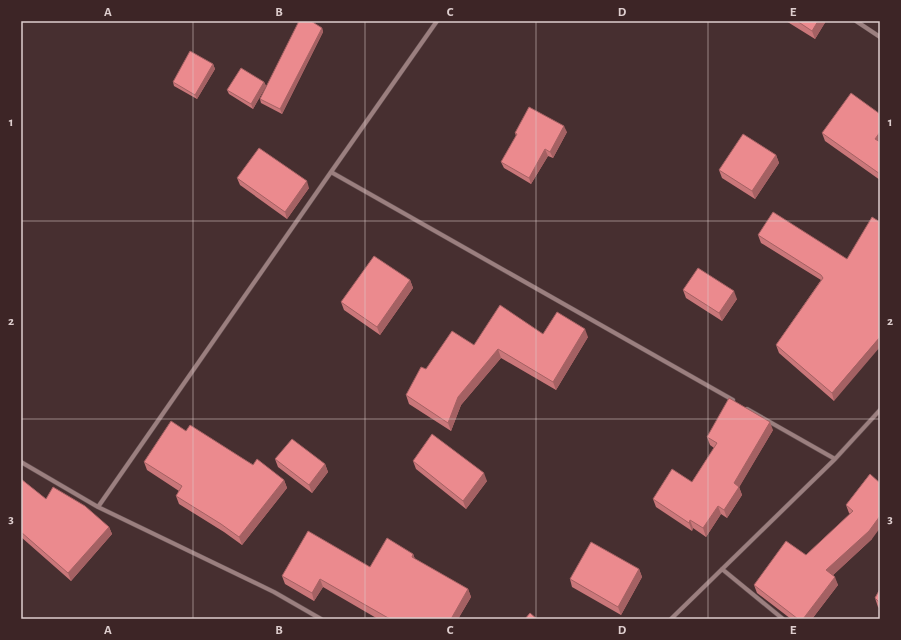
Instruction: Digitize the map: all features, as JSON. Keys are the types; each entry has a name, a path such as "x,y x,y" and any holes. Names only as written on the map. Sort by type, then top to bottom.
{"street":[{"path":"98,507 437,21"},
{"path":"856,21 880,37"},
{"path":"331,172 739,404"},
{"path":"746,408 836,459"},
{"path":"671,619 836,459 880,410"},
{"path":"21,462 98,507 274,592 321,619"},
{"path":"722,569 783,619"}],"building":[{"path":"299,21 311,21 322,28 280,109 260,99"},
{"path":"797,21 818,21 812,31"},
{"path":"190,51 213,64 195,95 173,82"},
{"path":"241,68 264,82 251,104 227,90"},
{"path":"851,93 880,114 880,132 875,139 880,142 880,174 822,133"},
{"path":"529,107 564,126 550,152 545,149 529,178 501,162 517,134 515,133"},
{"path":"743,134 776,155 752,191 719,170"},
{"path":"259,148 307,181 285,212 237,178"},
{"path":"773,212 847,259 872,217 880,222 880,337 832,393 776,345 823,278 821,275 758,235"},
{"path":"374,256 410,280 377,327 341,302"},
{"path":"698,268 734,291 719,313 683,290"},
{"path":"500,305 543,334 557,312 585,329 553,382 498,349 458,397 448,423 406,395 421,367 426,369 452,331 474,345"},
{"path":"729,398 770,422 734,483 739,487 724,510 718,506 703,528 690,520 689,523 653,499 672,469 692,482 717,443 707,437"},
{"path":"171,421 186,431 190,425 253,465 257,459 284,480 239,537 176,496 182,486 144,462"},
{"path":"432,434 484,473 463,501 413,461"},
{"path":"292,439 325,464 309,485 275,459"},
{"path":"870,474 880,483 880,516 869,531 826,570 835,577 803,619 798,619 754,585 786,541 806,555 853,511 846,505"},
{"path":"21,479 46,499 53,487 85,506 109,527 68,573 21,532"},
{"path":"308,531 370,567 387,538 413,554 412,557 468,589 451,619 390,619 320,579 312,593 282,576"},
{"path":"591,542 639,569 618,607 570,579"},
{"path":"880,589 880,603 875,598"},
{"path":"530,613 537,619 525,619"}]}
